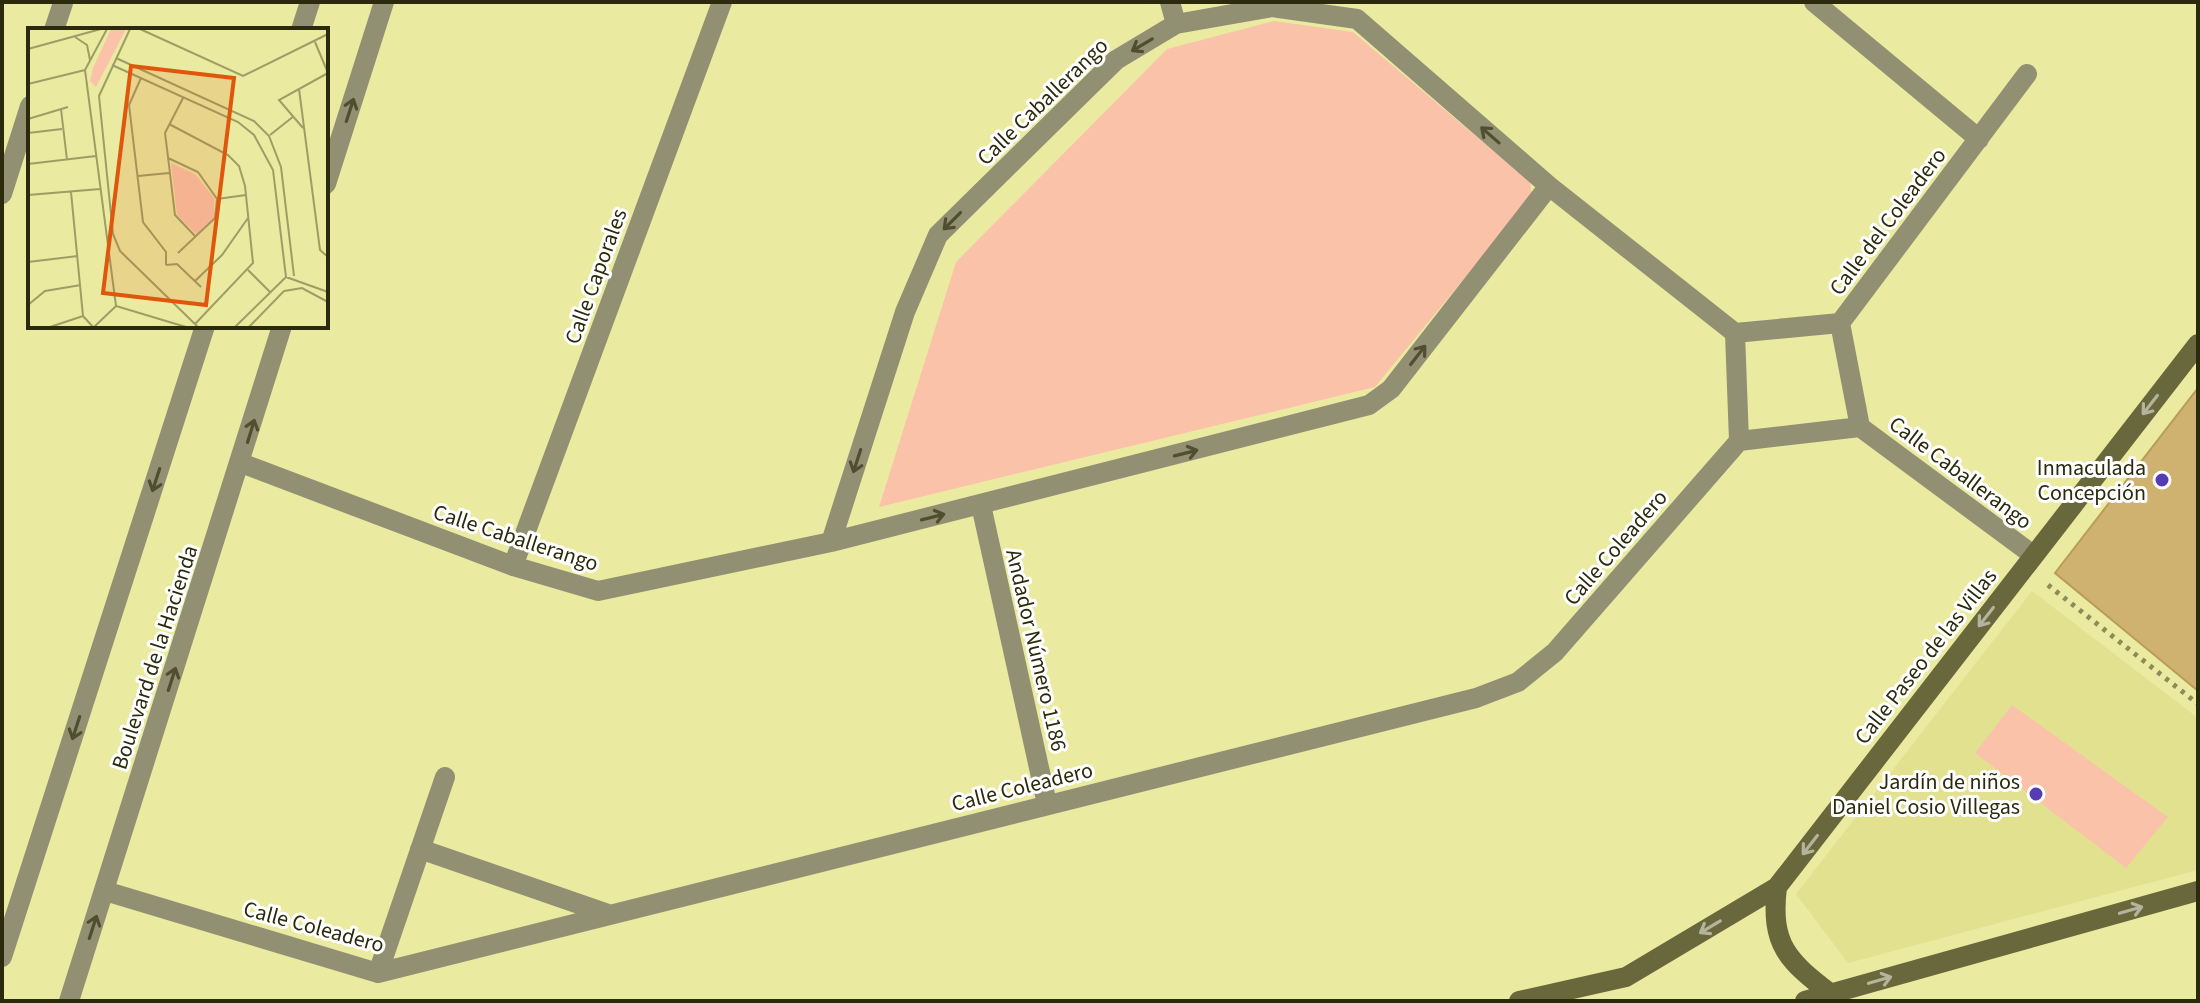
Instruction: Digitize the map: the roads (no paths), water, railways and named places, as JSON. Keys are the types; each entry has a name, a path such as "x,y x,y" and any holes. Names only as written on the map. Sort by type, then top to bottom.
{"street":[{"path":"302,28 310,2"},
{"path":"328,178 384,2"},
{"name":"Calle Caporales","path":"513,566 722,2"},
{"path":"1170,2 1176,24"},
{"name":"Calle del Coleadero","path":"1814,2 1979,139"},
{"path":"55,28 63,3"},
{"name":"Calle Caballerango","path":"831,542 905,312 938,235 1116,60 1176,24 1272,7 1357,19 1549,186 1735,333"},
{"name":"Calle del Coleadero","path":"1860,427 1840,323 2027,74"},
{"path":"2,194 28,112"},
{"name":"Calle Caballerango","path":"241,463 513,566 598,591 831,542 1369,405 1391,389 1549,186"},
{"path":"1840,323 1735,333 1739,441 1860,427"},
{"path":"2,957 204,328"},
{"name":"Boulevard de la Hacienda","path":"69,1001 281,328"},
{"name":"Calle Paseo de las Villas","path":"1519,1001 1626,977 1777,887 2198,344"},
{"name":"Calle Caballerango","path":"1860,427 2029,561"},
{"name":"Calle Coleadero","path":"105,891 378,973 1476,698 1518,682 1555,652 1739,441"},
{"name":"Andador Número 1186","path":"981,505 1047,804"},
{"path":"378,973 445,777"},
{"path":"420,849 608,914"},
{"path":"1777,887 1773,917 1782,947 1796,967 1831,994"},
{"path":"1805,1001 2198,891"}],"place":[{"name":"Inmaculada Concepción","path":"2162,480"},
{"name":"Jardín de niños Daniel Cosio Villegas","path":"2036,794"}]}
